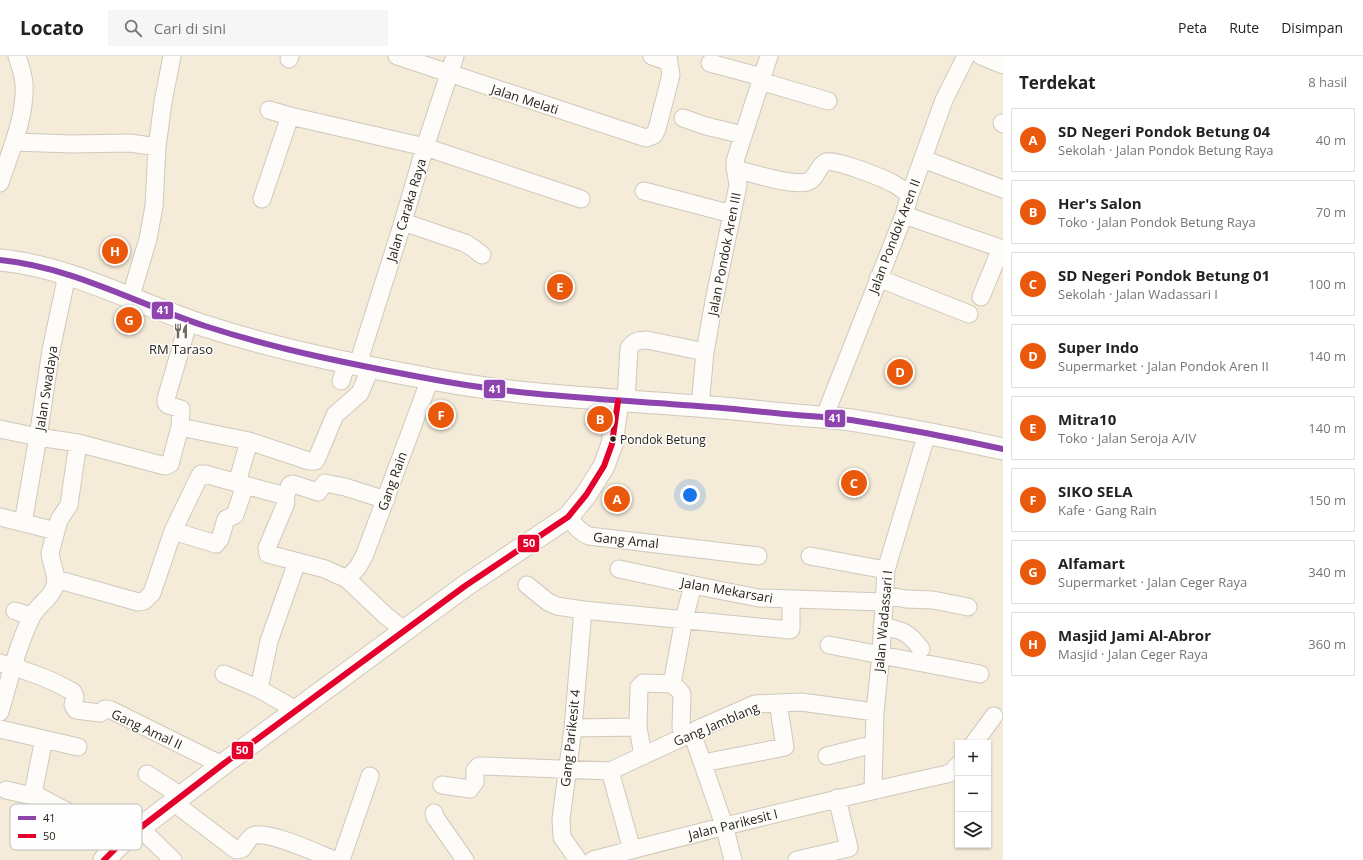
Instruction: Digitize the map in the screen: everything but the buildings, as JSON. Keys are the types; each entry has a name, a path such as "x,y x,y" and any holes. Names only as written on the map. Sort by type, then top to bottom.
{"main road":[{"path":"0,260 30,264 80,279 189,320 354,369 430,379 482,388 550,396 700,406 850,420 927,433 1003,449"},
{"path":"142,826 404,630 498,563 568,517 586,495 604,466 612,444 622,401"},
{"path":"104,860 114,850"}],"street":[{"path":"0,181 14,142 24,104 24,82 17,56"},
{"name":"Jalan Melati","path":"397,56 646,138 654,135 657,130 671,76 669,59"},
{"name":"Jalan Caraka Raya","path":"249,441 309,462 315,461 335,415 360,393 354,369 403,222 425,147 455,56"},
{"path":"652,56 669,59"},
{"name":"Jalan Pondok Aren III","path":"700,406 705,352 738,185 735,161 769,56"},
{"name":"Jalan Pondok Aren II","path":"824,418 904,215 910,194 944,100 966,56"},
{"path":"981,56 1003,65"},
{"path":"130,298 148,239 154,206 157,147 170,57"},
{"path":"710,63 828,101"},
{"path":"269,110 425,147 581,199"},
{"path":"262,198 290,116"},
{"path":"683,118 743,135"},
{"path":"14,142 72,144 130,143 157,147"},
{"path":"923,159 1003,189"},
{"path":"735,169 788,181 808,182 813,178 822,165 830,161 844,164 891,182 910,194"},
{"path":"644,191 732,214"},
{"path":"904,215 1002,248 981,297"},
{"path":"403,222 465,243 482,255"},
{"name":"Jalan Swadaya","path":"66,275 51,350 38,437 78,443 161,466 167,466 171,461 180,427"},
{"path":"878,278 969,314"},
{"path":"173,531 216,544 220,539 226,518 235,515 249,441 180,427 182,409 168,405 166,402 189,320"},
{"path":"622,401 629,348 633,343 646,340 705,352"},
{"name":"Gang Rain","path":"347,579 362,563 430,379"},
{"path":"0,429 38,437 23,523"},
{"name":"Jalan Wadassari I","path":"873,790 875,712 881,654 886,570 927,433"},
{"path":"1,705 7,665 31,616 52,592 56,579 50,556 60,517 69,505 78,443"},
{"path":"56,579 138,602 144,601 152,593 173,531 201,474 285,497"},
{"path":"386,500 345,487 325,483 318,492 293,484 290,485 285,497 286,503 266,551 270,556 325,570 347,579 386,616 404,630"},
{"path":"0,517 56,531"},
{"name":"Gang Amal","path":"568,517 577,528 589,536 669,544 758,556"},
{"path":"810,556 886,570"},
{"path":"259,688 269,641 297,562"},
{"name":"Jalan Mekarsari","path":"619,569 759,598 884,598 933,600 968,607"},
{"path":"527,584 548,602 558,606 583,610 790,630 792,599"},
{"path":"672,684 684,619 693,585"},
{"name":"Gang Parikesit 4","path":"578,860 562,837 560,830 573,728 583,610"},
{"path":"15,611 31,616"},
{"path":"882,626 902,630 914,639 921,649"},
{"path":"829,645 980,674"},
{"name":"Gang Amal II","path":"7,665 64,686 73,692 73,705 76,710 100,713 105,709 110,710 222,765"},
{"path":"224,674 259,688 296,710"},
{"path":"642,756 638,727 638,689 643,683 672,684 682,694 681,728 688,735 703,763 724,825 733,860"},
{"name":"Gang Jamblang","path":"610,771 698,729 755,704 801,702 875,712"},
{"path":"703,763 785,747 778,703"},
{"path":"976,740 994,716"},
{"path":"573,728 638,727"},
{"path":"0,729 78,747"},
{"path":"37,797 34,792 34,788 44,739"},
{"path":"827,756 874,744"},
{"path":"442,785 470,788 475,782 475,770 479,766 610,771 632,850"},
{"name":"Jalan Parikesit I","path":"593,860 724,825 947,774 955,768"},
{"path":"147,774 236,850 242,849 250,838 256,835 286,841 334,860"},
{"path":"341,860 370,776"},
{"path":"6,790 37,797 51,804"},
{"path":"797,860 848,852 837,798"},
{"path":"434,812 435,817 465,860"},
{"path":"142,830 173,860"}],"transit line":[{"name":"41","path":"0,260 27,264 79,278 180,317 233,335 317,356 403,374 464,385 530,393 843,419 946,437 1003,449"},
{"name":"50","path":"142,826 222,765 465,586 568,517 586,495 604,466 612,444 618,401"},
{"name":"50","path":"104,860 114,850"}],"place":[{"name":"Masjid Jami Al-Abror","path":"115,251"},
{"name":"Mitra10","path":"560,287"},
{"name":"Alfamart","path":"129,320"},
{"name":"RM Taraso","path":"181,331"},
{"name":"Super Indo","path":"900,372"},
{"name":"SIKO SELA","path":"441,415"},
{"name":"Her's Salon","path":"600,419"},
{"name":"Pondok Betung","path":"613,439"},
{"name":"SD Negeri Pondok Betung 01","path":"854,483"},
{"name":"SD Negeri Pondok Betung 04","path":"617,499"}]}
